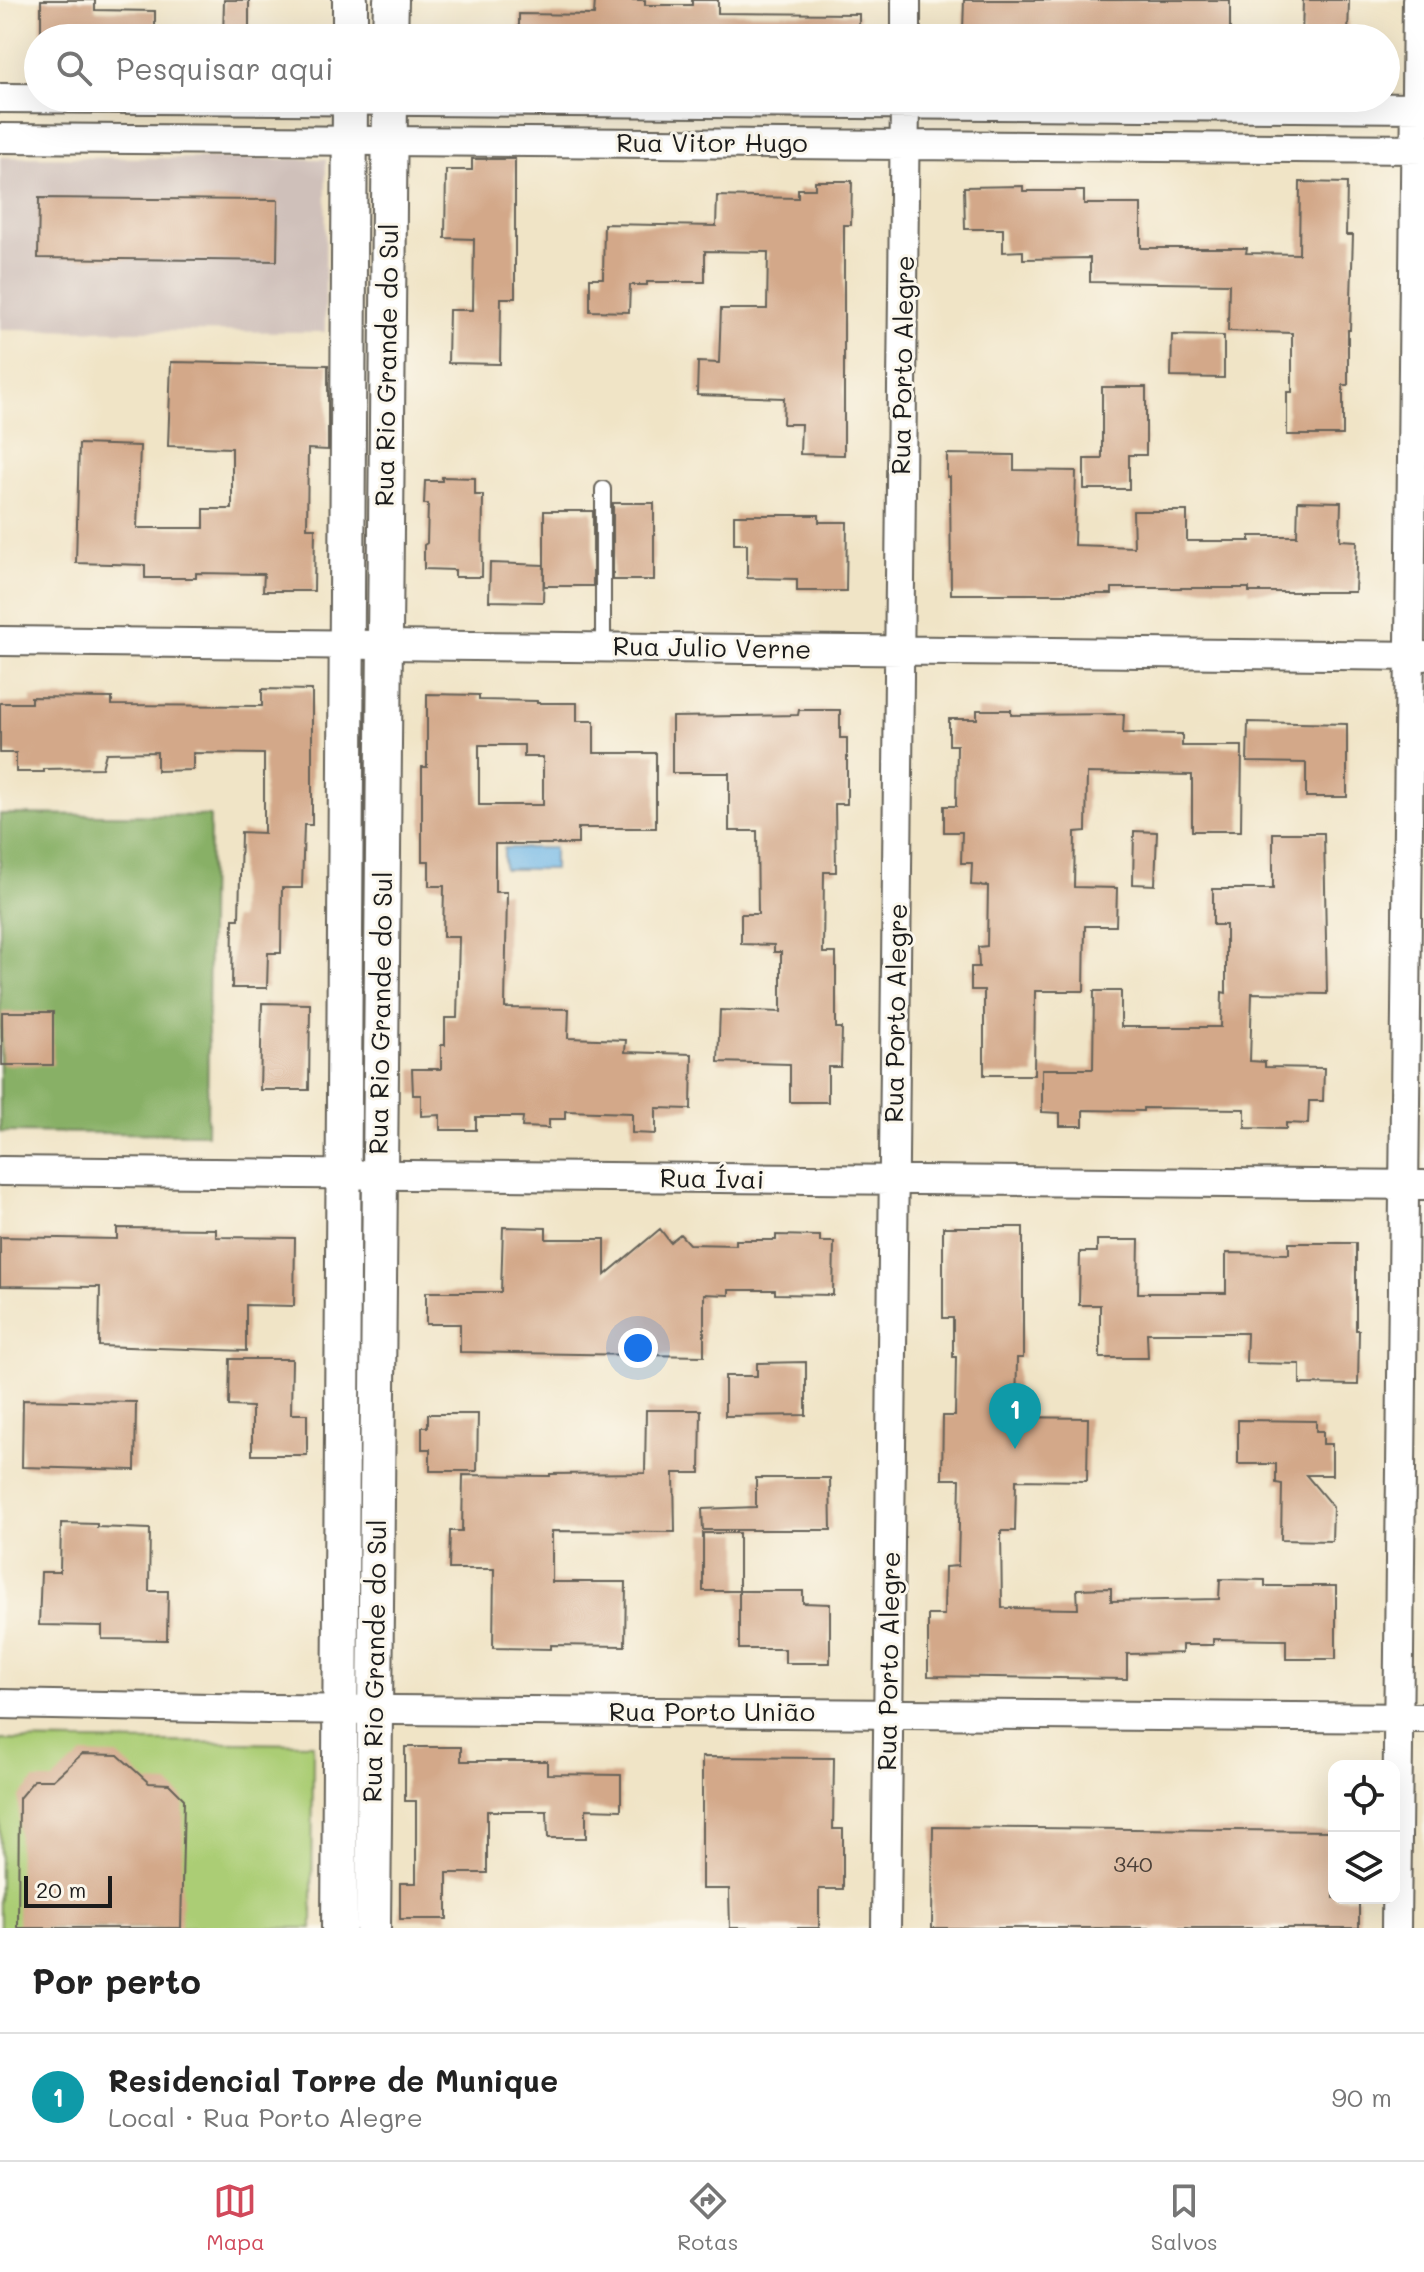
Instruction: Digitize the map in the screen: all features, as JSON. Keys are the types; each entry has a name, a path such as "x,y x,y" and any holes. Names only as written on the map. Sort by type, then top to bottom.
{"street":[{"path":"350,0 350,24"},
{"path":"390,24 391,0"},
{"path":"906,0 906,24"},
{"path":"1396,1928 1411,1718 1420,108 1417,0"},
{"name":"Rua Vitor Hugo","path":"0,98 24,98"},
{"name":"Rua Vitor Hugo","path":"1400,108 1420,108"},
{"name":"Rua Rio Grande do Sul","path":"339,1928 350,112"},
{"name":"Rua Rio Grande do Sul","path":"373,1928 390,112"},
{"name":"Rua Porto Alegre","path":"886,1928 905,112"},
{"name":"Rua Vitor Hugo","path":"0,138 1419,149"},
{"name":"Rua Julio Verne","path":"0,641 1417,656"},
{"name":"Rua Ívai","path":"0,1171 1414,1185"},
{"name":"Rua Porto União","path":"0,1704 1411,1718"}],"lane":[{"path":"603,489 603,647"}],"shaded area":[{"path":"0,157 326,159 325,332 0,330"}],"green space":[{"path":"0,814 210,816 207,1134 0,1132"},
{"path":"0,1740 313,1744 312,1928 0,1928"}],"water":[{"path":"504,848 554,848 554,869 504,869"}],"building":[{"path":"41,0 95,0 95,10 155,11 155,24 41,24"},
{"path":"224,0 249,0 249,24 223,24"},
{"path":"595,0 645,0 645,5 692,5 692,0 718,0 718,13 859,14 859,24 519,24 519,14 594,15"},
{"path":"964,0 1230,0 1230,24 963,24"},
{"path":"1303,0 1349,0 1348,24 1302,24"},
{"path":"472,159 515,159 515,298 501,298 500,364 448,363 449,310 473,310 474,239 445,238 446,170 472,170"},
{"path":"815,181 852,181 851,225 844,225 844,455 800,454 801,424 783,424 784,398 697,395 698,362 719,363 721,309 767,309 768,252 705,251 705,282 630,285 629,312 590,311 590,278 603,278 604,224 716,226 717,196 798,198 798,189 815,189"},
{"path":"1300,182 1347,183 1346,235 1353,235 1348,385 1343,385 1343,435 1287,435 1287,392 1292,392 1292,333 1228,331 1229,284 1090,282 1090,258 1023,259 1023,251 1003,252 1003,229 965,229 964,187 1023,186 1023,191 1084,191 1084,204 1141,204 1141,248 1247,248 1246,253 1299,254"},
{"path":"39,198 278,200 277,261 38,258"},
{"path":"1172,335 1224,336 1224,378 1171,377"},
{"path":"171,362 328,365 328,450 308,449 307,528 315,528 314,591 263,591 264,574 196,573 196,578 145,578 145,565 76,563 79,444 140,446 137,528 204,528 204,509 232,509 232,448 168,446"},
{"path":"1102,387 1146,387 1146,455 1129,455 1129,489 1084,489 1084,459 1102,459"},
{"path":"947,454 1014,455 1014,470 1076,471 1074,545 1134,547 1133,511 1187,511 1187,541 1250,541 1250,536 1297,536 1298,501 1341,502 1340,540 1357,541 1355,592 1112,588 1112,594 951,594"},
{"path":"442,477 475,478 475,495 483,495 482,577 455,577 455,570 424,569 428,504 424,504 425,481 442,481"},
{"path":"613,503 654,503 654,580 613,580"},
{"path":"544,511 593,511 593,586 544,586"},
{"path":"734,515 819,515 819,522 847,522 846,591 797,591 797,579 747,578 747,544 734,544"},
{"path":"490,563 544,565 543,602 489,601"},
{"path":"262,689 312,690 312,825 304,825 302,888 282,888 281,953 268,953 267,988 232,988 233,919 239,919 241,832 264,833 264,754 193,753 193,770 157,771 157,752 106,753 102,768 16,772 16,753 0,753 0,703 31,703 31,697 112,698 112,705 262,706"},
{"path":"427,694 479,695 479,700 577,703 577,721 594,721 594,753 656,753 656,828 578,828 578,844 495,844 495,892 507,892 505,1008 569,1009 568,1038 626,1040 625,1052 692,1054 691,1109 656,1108 656,1134 632,1133 632,1113 565,1111 565,1119 549,1119 549,1128 522,1127 523,1117 476,1117 476,1130 440,1130 440,1115 421,1116 421,1095 413,1095 412,1069 441,1069 445,1018 457,1018 459,937 443,937 444,886 429,886 429,861 422,861 422,767 427,767","holes":["479,745 524,745 524,757 543,757 543,805 479,805"]},
{"path":"799,710 840,710 840,738 847,738 847,804 835,804 836,872 824,872 823,953 836,953 836,1028 842,1028 841,1067 828,1067 828,1102 790,1102 790,1064 718,1062 720,1010 781,1012 781,952 774,952 774,945 741,944 741,914 758,914 757,831 729,831 729,773 672,773 672,717 798,715"},
{"path":"977,710 1011,710 1011,715 1124,714 1123,733 1182,734 1182,746 1242,746 1241,831 1192,831 1192,775 1087,773 1086,831 1075,832 1074,887 1117,888 1116,926 1085,926 1084,991 1035,991 1034,1075 984,1075 984,990 971,990 971,967 979,967 978,947 987,946 988,886 971,885 972,863 961,863 962,832 944,832 944,806 956,806 957,745 949,745 949,719 977,719"},
{"path":"1248,722 1347,724 1347,797 1306,797 1306,763 1247,762"},
{"path":"1134,831 1157,832 1155,885 1133,884"},
{"path":"1273,833 1324,833 1327,994 1252,993 1250,1061 1265,1062 1265,1067 1324,1068 1323,1101 1309,1101 1308,1124 1286,1123 1286,1129 1245,1128 1245,1109 1143,1108 1143,1111 1083,1110 1083,1126 1060,1126 1060,1113 1042,1112 1042,1069 1093,1069 1094,991 1121,991 1121,1027 1221,1027 1222,992 1226,993 1226,925 1213,925 1213,889 1273,889"},
{"path":"262,1003 310,1004 309,1090 260,1090"},
{"path":"2,1012 53,1012 53,1065 2,1065"},
{"path":"503,1227 546,1228 546,1239 605,1239 605,1275 660,1229 670,1242 680,1234 689,1244 736,1245 736,1240 776,1240 776,1235 820,1236 820,1242 834,1242 833,1295 775,1294 775,1290 729,1290 729,1295 704,1294 704,1356 460,1352 460,1324 426,1324 426,1292 501,1292"},
{"path":"943,1227 1023,1227 1023,1358 1017,1358 1016,1417 1088,1418 1087,1481 1016,1480 1015,1531 1001,1531 1002,1608 1078,1609 1077,1589 1111,1588 1111,1601 1219,1599 1220,1579 1265,1580 1265,1586 1336,1586 1336,1659 1286,1659 1286,1640 1213,1639 1213,1645 1182,1645 1182,1653 1127,1654 1127,1679 928,1676 928,1615 944,1615 945,1567 958,1566 960,1479 942,1479 943,1416 955,1416 956,1357 953,1357 953,1318 943,1318"},
{"path":"117,1228 216,1229 216,1237 295,1238 294,1306 246,1305 246,1351 99,1346 100,1287 0,1286 0,1237 117,1239"},
{"path":"1097,1240 1139,1240 1138,1293 1226,1293 1226,1253 1289,1254 1289,1243 1356,1243 1358,1385 1300,1384 1300,1364 1246,1363 1247,1333 1147,1333 1148,1358 1100,1358 1100,1305 1079,1305 1080,1252 1097,1252"},
{"path":"230,1359 292,1359 291,1414 307,1414 307,1455 252,1455 252,1407 229,1406"},
{"path":"806,1362 806,1415 725,1416 725,1376 757,1376 757,1363"},
{"path":"23,1400 136,1402 135,1470 22,1467"},
{"path":"646,1410 701,1410 700,1473 674,1473 675,1532 552,1531 552,1582 626,1582 625,1646 493,1648 494,1569 449,1569 450,1531 462,1531 463,1475 645,1473"},
{"path":"428,1414 478,1414 477,1471 430,1471 430,1449 422,1449 422,1427 428,1427"},
{"path":"1238,1420 1316,1421 1316,1431 1323,1431 1323,1444 1332,1444 1332,1475 1306,1475 1333,1507 1332,1541 1281,1540 1282,1484 1276,1483 1276,1464 1238,1464"},
{"path":"756,1478 830,1478 831,1530 703,1530 702,1509 756,1507"},
{"path":"61,1523 150,1529 149,1591 168,1591 167,1640 102,1639 102,1626 39,1625 41,1572 60,1572"},
{"path":"703,1533 739,1533 739,1591 703,1591"},
{"path":"739,1591 803,1591 803,1603 830,1604 830,1663 785,1663 785,1649 739,1649"},
{"path":"405,1747 461,1747 461,1761 547,1761 547,1774 621,1775 621,1810 586,1809 586,1838 548,1838 547,1811 487,1811 487,1873 447,1873 447,1919 400,1919 400,1883 416,1883 416,1801 405,1801"},
{"path":"82,1754 118,1755 149,1783 169,1784 184,1799 181,1928 18,1928 19,1798 34,1780 53,1780"},
{"path":"702,1757 834,1758 833,1829 843,1829 843,1889 819,1889 819,1928 730,1928 729,1889 702,1889"},
{"path":"933,1827 1328,1831 1328,1904 1359,1904 1359,1928 932,1928"}],"place":[{"name":"Residencial Torre de Munique","path":"1015,1449"}]}
